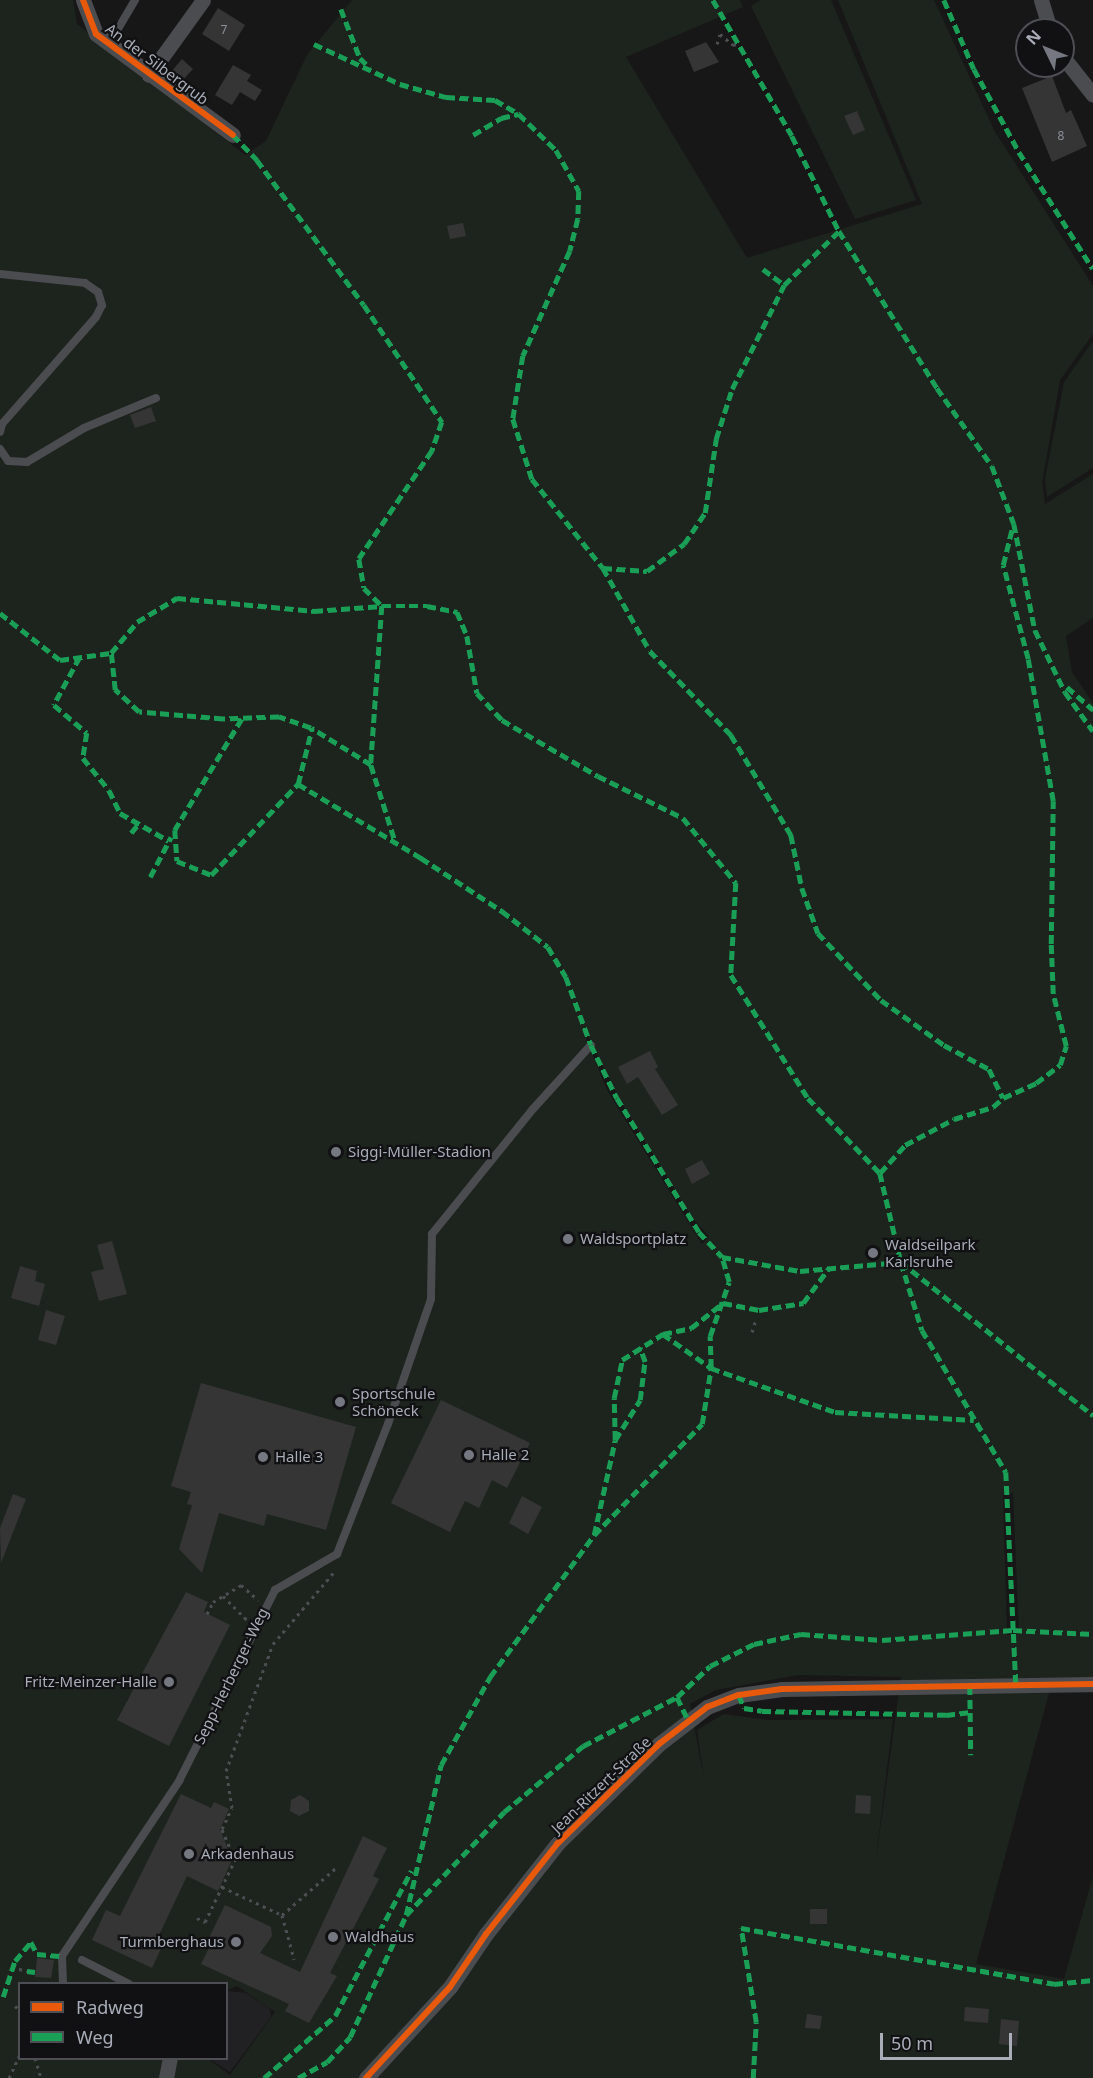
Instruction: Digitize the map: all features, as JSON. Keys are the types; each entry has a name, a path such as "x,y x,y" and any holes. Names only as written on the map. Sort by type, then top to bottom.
{"street":[{"name":"An der Silbergrub","path":"83,0 92,27 109,44 233,135"},
{"path":"149,75 203,0"},
{"path":"1041,0 1046,18"},
{"path":"1075,72 1093,95"},
{"name":"Jean-Ritzert-Straße","path":"366,2078 450,1987 486,1934 557,1844 659,1744 707,1707 739,1695 782,1689 1093,1684"},
{"path":"166,2078 170,2060"}],"lane":[{"name":"An der Silbergrub","path":"109,44 135,0"},
{"path":"0,274 85,283 98,292 102,305 96,317 3,423 0,432"},
{"path":"0,449 8,461 27,462 84,428 156,398"},
{"name":"Sepp-Herberger-Weg","path":"63,1982 62,1956 179,1781 261,1613 275,1590 337,1554 388,1424 431,1299 432,1234 533,1109 591,1045"},
{"path":"82,1960 127,1982"}],"path":[{"path":"717,44 720,34 733,45 739,43"},
{"path":"752,1332 756,1318"},
{"path":"197,1918 205,1922 235,1860 222,1829 232,1808 226,1771 273,1644 344,1562"},
{"path":"207,1614 213,1602 241,1585 258,1599 261,1613"},
{"path":"223,1596 244,1617"},
{"path":"267,1639 273,1644"},
{"path":"282,1915 338,1866"},
{"path":"222,1887 282,1915 294,1959"},
{"path":"12,1967 27,1971"},
{"path":"9,2078 18,2058"},
{"path":"36,2060 41,2078"}],"shaded area":[{"path":"0,0 73,0 77,24 245,155 266,141 307,55 352,0 740,0 743,7 626,57 747,258 922,204 838,0 934,0 994,130 1093,286 1093,334 1060,380 1042,483 1045,504 1093,474 1093,618 1066,636 1072,672 1093,703 1093,1693 1049,1693 976,1964 1064,1979 1093,1876 1093,2078 0,2078","holes":["588,1036 621,1102 692,1218 709,1236 702,1244 608,1092 586,1040","1013,1493 1019,1634 1007,1635 1003,1495","798,1675 901,1677 875,1867 893,1719 768,1720 724,1714 697,1730 704,1779 690,1704 716,1690"]},
{"path":"761,0 831,0 916,200 855,219 751,6"},
{"path":"1093,341 1093,468 1047,497 1045,479 1064,382"},
{"path":"228,1991 246,1993 270,2009 271,2017 230,2072 212,2060 228,2060"}],"building":[{"path":"218,8 245,25 229,51 202,34"},
{"path":"706,42 719,62 694,72 685,51"},
{"path":"182,59 193,69 182,81 171,72"},
{"path":"233,65 251,75 247,81 262,90 255,101 240,92 232,105 215,95"},
{"path":"1053,78 1066,113 1071,110 1087,146 1052,162 1022,88"},
{"path":"857,111 865,130 853,135 844,116"},
{"path":"463,223 466,236 450,239 447,226"},
{"path":"151,407 156,421 135,428 130,415"},
{"path":"650,1051 658,1067 655,1069 678,1105 662,1115 638,1077 627,1084 618,1067"},
{"path":"702,1160 710,1174 692,1184 685,1169"},
{"path":"112,1241 127,1294 99,1301 91,1272 104,1269 97,1245"},
{"path":"20,1266 37,1271 35,1281 45,1284 39,1306 11,1298"},
{"path":"46,1310 65,1316 56,1345 38,1340"},
{"name":"Halle 3","path":"201,1383 356,1427 326,1530 267,1514 264,1526 219,1513 202,1573 179,1549 192,1505 187,1504 191,1492 171,1486"},
{"name":"Halle 2","path":"441,1400 530,1443 507,1488 492,1480 479,1508 465,1501 450,1532 391,1503"},
{"path":"13,1494 26,1499 1,1563 0,1528"},
{"path":"522,1496 542,1507 528,1534 509,1523"},
{"name":"Fritz-Meinzer-Halle","path":"186,1592 208,1602 204,1612 230,1625 169,1746 117,1720"},
{"path":"181,1794 211,1808 214,1802 229,1809 220,1829 232,1860 218,1891 187,1876 159,1935 166,1938 152,1968 92,1940 106,1910 120,1916"},
{"path":"300,1795 309,1801 309,1811 299,1816 290,1811 291,1800"},
{"path":"856,1795 871,1796 870,1814 855,1813"},
{"path":"363,1836 387,1848 373,1876 379,1879 330,1973 337,1976 309,2023 285,2011 289,2004 201,1964 209,1948 205,1946 225,1905 271,1927 272,1936 260,1953 300,1972"},
{"path":"810,1909 827,1909 827,1924 810,1924"},
{"path":"37,1958 54,1960 51,1978 35,1977"},
{"path":"965,2007 989,2009 988,2023 964,2021"},
{"path":"807,2014 822,2016 820,2029 805,2028"},
{"path":"1001,2019 1019,2021 1017,2046 999,2044"}],"marked path":[{"path":"713,0 792,136 839,231 937,388 992,466 1014,524 1035,630 1065,692 1093,731"},
{"path":"944,0 974,69 1019,152 1093,269"},
{"path":"341,9 360,58 370,68"},
{"path":"314,44 400,84 446,97 495,100 519,114 556,150 579,191 578,219 570,251 523,356 513,419 532,479 603,568 650,651 731,735 791,835 802,888 818,933 881,1000 944,1045 989,1069 1003,1098"},
{"path":"473,135 501,118 519,114"},
{"path":"233,135 257,160 364,305 442,422 432,451 359,559 364,588 382,606 371,765 396,844"},
{"path":"603,568 647,571 684,544 705,513 716,439 732,389 784,285 839,231"},
{"path":"763,269 784,285"},
{"path":"880,1173 905,1145 954,1119 993,1107 1003,1098 1036,1083 1060,1065 1066,1046 1053,994 1051,944 1053,801 1028,659 1003,565 1012,529"},
{"path":"371,765 311,728 279,717 223,719 139,712 115,690 111,653 137,622 177,598 314,611 382,606 427,606 457,612 467,636 477,693 502,720 598,776 683,818 736,883 731,975 808,1098 880,1173 901,1262 922,1330 1006,1472 1016,1685"},
{"path":"0,613 60,660 111,653"},
{"path":"80,657 54,705 87,733 83,758 109,790 120,813 169,841"},
{"path":"1067,687 1093,710"},
{"path":"242,719 175,830 177,861 211,875 298,784 421,858 502,911 548,947 566,977 591,1045 617,1098 699,1232 722,1257 800,1271 901,1262 1093,1415"},
{"path":"298,784 312,728"},
{"path":"131,833 139,823"},
{"path":"150,877 171,837"},
{"path":"594,1535 702,1424 711,1368 710,1336 729,1282 722,1257"},
{"path":"298,2078 327,2062 350,2037 406,1915 441,1765 490,1677 594,1535 615,1440 614,1398 622,1360 663,1334 691,1328 723,1303 759,1310 803,1303 829,1268"},
{"path":"663,1334 711,1368 835,1412 974,1420"},
{"path":"615,1440 640,1400 645,1362 640,1348"},
{"path":"406,1915 504,1812 583,1746 677,1697 710,1666 754,1644 801,1634 882,1640 1013,1630 1093,1634"},
{"path":"970,1686 971,1755"},
{"path":"739,1695 744,1708 762,1711 946,1715 971,1712"},
{"path":"677,1697 688,1720"},
{"path":"264,2078 335,2016 411,1871"},
{"path":"753,2078 756,2022 741,1928 1054,1984 1093,1980"},
{"path":"3,1997 15,1961 31,1942 37,1954 62,1956"},
{"path":"27,1971 35,1972"}],"cycle path":[{"path":"83,0 96,34 233,135"},
{"path":"366,2078 450,1987 486,1934 557,1844 659,1744 707,1707 739,1695 782,1689 1093,1684"}],"place":[{"name":"Siggi-Müller-Stadion","path":"336,1152"},
{"name":"Waldsportplatz","path":"568,1239"},
{"name":"Waldseilpark Karlsruhe","path":"873,1253"},
{"name":"Sportschule Schöneck","path":"340,1402"},
{"name":"Halle 2","path":"469,1455"},
{"name":"Halle 3","path":"263,1457"},
{"name":"Fritz-Meinzer-Halle","path":"169,1682"},
{"name":"Arkadenhaus","path":"189,1854"},
{"name":"Waldhaus","path":"333,1937"},
{"name":"Turmberghaus","path":"236,1942"}]}
